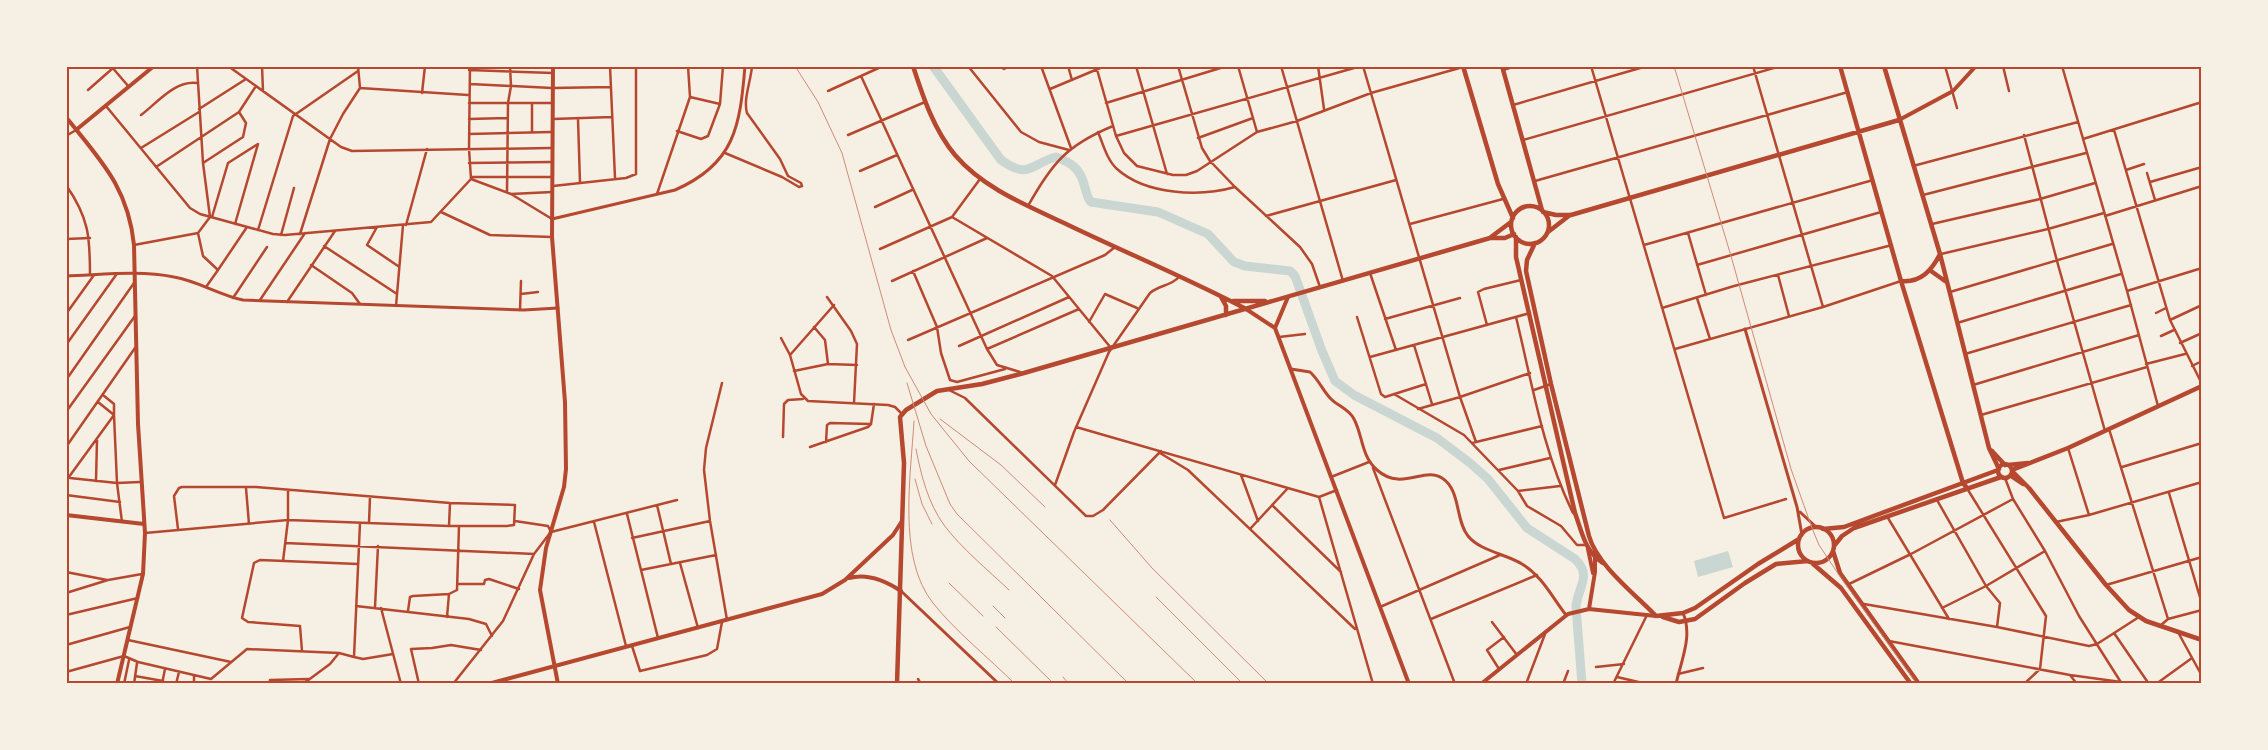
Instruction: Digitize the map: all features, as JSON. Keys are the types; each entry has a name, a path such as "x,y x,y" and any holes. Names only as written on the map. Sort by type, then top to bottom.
{"main road":[{"path":"76,130 154,66"},
{"path":"553,66 551,103 552,237 565,402 566,469 564,487 546,548 540,590 553,666 558,684"},
{"path":"913,66 926,101 947,144 955,155 981,178 1028,206 1246,309 1275,328 1409,684"},
{"path":"1463,66 1512,220 1516,257 1580,526 1595,578"},
{"path":"1840,66 1902,281 1963,483 1967,488"},
{"path":"1884,66 1921,196 1940,254 1948,292 1990,448 2003,478"},
{"path":"1490,238 1512,220 1518,210 1524,207 1532,206 1556,215 1571,215 1899,120 1953,91 1976,66"},
{"path":"1502,68 1543,211 1548,221 1547,232"},
{"path":"66,117 119,186 130,217 134,245 140,482 145,533 143,574 139,597 118,684"},
{"path":"1571,215 1535,243 1526,265 1551,384 1595,551 1595,578 1587,609"},
{"path":"897,684 904,463 900,425 902,414 909,408 937,391 982,384 1024,374 1490,238 1506,238 1515,235"},
{"path":"1515,235 1526,243 1535,243"},
{"path":"1902,281 1910,282 1931,271 1940,254"},
{"path":"1931,271 1946,281"},
{"path":"1220,296 1226,306 1226,315"},
{"path":"1275,328 1288,297"},
{"path":"1230,301 1274,301"},
{"path":"1595,551 1606,565 1657,616 1679,622 1695,620 1740,587 1776,564 1823,562 1830,556 1839,538 1848,531 1967,488 2003,478 2029,463 2068,448 2202,385"},
{"path":"1990,448 2028,488 2106,585 2129,610 2139,617 2160,626 2202,640"},
{"path":"1482,684 1567,615 1587,609 1646,616 1683,613 1712,597 1758,564 1801,537 1809,529 1816,527 1824,529 1844,527 2006,465 2029,463"},
{"path":"66,515 144,524"},
{"path":"488,684 807,599 831,590 845,580 893,535 902,521"},
{"path":"1824,529 1830,534 1838,569 1919,684"},
{"path":"893,535 901,537"},
{"path":"1801,537 1801,554 1842,588 1912,684"},
{"path":"1587,547 1596,559 1606,565"},
{"path":"845,580 857,576 872,578 901,591"},
{"path":"1736,580 1740,587"},
{"path":"1712,597 1719,603"}],"street":[{"path":"197,66 203,163 211,217"},
{"path":"228,66 341,147 352,151 551,148"},
{"path":"262,66 263,91"},
{"path":"300,234 330,139 360,88 358,66"},
{"path":"422,93 425,66"},
{"path":"610,66 614,178"},
{"path":"552,186 632,177 636,172 636,66"},
{"path":"657,195 690,97 688,66"},
{"path":"677,131 701,139 706,138 720,104 723,66"},
{"path":"471,178 509,193 552,219 657,195 686,185 717,164 725,153 741,110 745,66"},
{"path":"725,153 782,176 798,187 802,186 801,183 788,176 780,159 747,113 745,105 752,66"},
{"path":"828,91 883,66"},
{"path":"968,66 1021,132 1039,142 1070,149"},
{"path":"1000,66 1004,69 1010,66"},
{"path":"1041,66 1070,149"},
{"path":"1068,66 1072,80"},
{"path":"1050,89 1096,68 1105,66"},
{"path":"1136,66 1166,174"},
{"path":"1178,66 1198,138 1210,162 1300,247 1312,264 1320,287"},
{"path":"1106,103 1227,66"},
{"path":"1238,66 1257,132"},
{"path":"1281,66 1343,280"},
{"path":"1318,66 1324,109"},
{"path":"1116,136 1362,66 1460,397 1476,442"},
{"path":"1096,68 1116,136 1130,160 1137,166 1166,174 1186,175 1197,171 1257,132 1297,121 1324,109 1371,93 1463,66"},
{"path":"1502,68 1516,66"},
{"path":"1591,66 1724,518 1786,499"},
{"path":"1513,105 1647,66"},
{"path":"1753,66 1769,115 1823,306"},
{"path":"1523,140 1781,66"},
{"path":"1945,66 1957,108"},
{"path":"2003,66 2009,91"},
{"path":"2062,66 2158,406"},
{"path":"88,90 112,67 129,87"},
{"path":"471,178 469,163 470,68 510,68 553,73"},
{"path":"509,193 508,104 511,86 510,68"},
{"path":"258,230 292,117 358,71"},
{"path":"861,76 969,314 987,349 996,365 1024,374"},
{"path":"141,148 246,79"},
{"path":"141,116 178,86 186,83 197,83"},
{"path":"470,84 552,88 611,87"},
{"path":"156,167 239,112 256,86"},
{"path":"360,88 469,95"},
{"path":"1535,182 1848,92"},
{"path":"690,97 720,104"},
{"path":"848,134 926,101"},
{"path":"2083,139 2202,102"},
{"path":"469,103 551,103"},
{"path":"532,103 532,132"},
{"path":"106,106 190,208 211,217 281,235 431,222 471,178 552,177"},
{"path":"203,163 243,137 246,123 239,112"},
{"path":"551,119 612,117"},
{"path":"469,119 508,118"},
{"path":"1198,138 1253,118"},
{"path":"578,119 580,183"},
{"path":"1913,166 2078,122"},
{"path":"1028,206 1052,165 1064,153 1098,132 1113,126"},
{"path":"66,136 76,130"},
{"path":"2114,130 2170,320 2185,354 2202,385"},
{"path":"469,134 551,132"},
{"path":"1098,132 1108,156 1116,168 1142,183 1180,191 1214,192 1235,187"},
{"path":"2024,135 2091,384 2122,467 2168,618"},
{"path":"134,245 198,234 211,217 228,163 258,144 235,224"},
{"path":"396,306 398,266 404,225 427,149"},
{"path":"1921,196 2086,152"},
{"path":"860,171 897,155"},
{"path":"469,163 551,162"},
{"path":"2126,170 2144,164"},
{"path":"2150,182 2202,167"},
{"path":"782,176 786,173"},
{"path":"2147,173 2155,201"},
{"path":"880,249 952,217 981,178"},
{"path":"1266,216 1396,180"},
{"path":"1644,245 1873,180"},
{"path":"1931,224 2040,199 2096,183"},
{"path":"66,185 80,210 90,238 92,275 66,314"},
{"path":"1940,254 2136,207 2202,186"},
{"path":"281,235 294,188"},
{"path":"874,207 912,190"},
{"path":"509,193 552,192"},
{"path":"1410,224 1504,199"},
{"path":"1697,265 1882,211"},
{"path":"441,212 490,235 552,237"},
{"path":"952,217 1052,276 1111,348"},
{"path":"206,288 247,227"},
{"path":"377,227 367,245 398,266"},
{"path":"286,302 335,231"},
{"path":"260,300 305,233"},
{"path":"1688,233 1706,294"},
{"path":"198,234 203,256 218,270"},
{"path":"66,239 90,238"},
{"path":"892,281 987,238"},
{"path":"1948,292 2112,244"},
{"path":"1662,308 1778,274 1892,245"},
{"path":"324,246 397,294"},
{"path":"234,298 267,247"},
{"path":"908,340 1052,276 1105,255 1115,247"},
{"path":"311,265 352,293 361,304"},
{"path":"2127,291 2202,268"},
{"path":"913,271 937,327 941,352 950,380 953,382 1006,369"},
{"path":"1370,273 1396,350"},
{"path":"66,276 156,274 176,277 234,298 286,302 520,310 559,308"},
{"path":"1778,274 1789,316"},
{"path":"1957,323 2121,274"},
{"path":"66,345 116,275"},
{"path":"1055,485 1076,427 1111,348 1137,308 1155,288 1173,283 1179,277"},
{"path":"1487,325 1478,292 1522,279"},
{"path":"66,380 135,281"},
{"path":"1675,349 1902,281"},
{"path":"520,310 522,282"},
{"path":"521,294 538,292"},
{"path":"1089,322 1104,294 1137,308"},
{"path":"827,297 834,305 857,344 854,404"},
{"path":"959,346 1069,297"},
{"path":"1385,318 1460,298"},
{"path":"1697,298 1710,339"},
{"path":"354,304 356,299"},
{"path":"790,355 834,305"},
{"path":"1965,354 2131,305"},
{"path":"2170,320 2202,305"},
{"path":"2156,313 2166,308"},
{"path":"987,349 1079,309"},
{"path":"1370,357 1536,312"},
{"path":"66,412 136,316"},
{"path":"1516,317 1550,458 1560,486 1580,526"},
{"path":"1357,318 1381,394 1385,396 1426,384"},
{"path":"814,327 825,340 828,364"},
{"path":"1745,329 1797,507 1801,537"},
{"path":"2161,336 2174,330"},
{"path":"2180,343 2202,333"},
{"path":"1278,337 1305,334"},
{"path":"1973,385 2139,335"},
{"path":"781,338 790,355 804,399"},
{"path":"1414,345 1432,404"},
{"path":"66,447 136,347"},
{"path":"1981,415 2091,384 2185,354"},
{"path":"2192,366 2202,361"},
{"path":"794,371 828,364 857,365"},
{"path":"1291,370 1298,369 1310,372 1331,399 1351,414 1369,462 1384,475 1400,480 1433,475 1441,477 1451,489 1467,535 1481,545 1520,562 1537,575 1567,615"},
{"path":"1418,409 1530,373"},
{"path":"632,646 640,671 712,653 717,649 725,621 704,470 706,448 722,383"},
{"path":"1534,390 1551,384"},
{"path":"948,389 964,398 1050,480 1082,514 1093,516 1103,510 1161,452"},
{"path":"1394,394 1457,429 1499,470 1518,491 1528,506 1561,526 1577,544 1587,547"},
{"path":"103,395 114,404 122,522"},
{"path":"783,437 784,404 788,400 795,398 808,401 892,406 902,414"},
{"path":"98,402 114,415"},
{"path":"810,447 864,430 871,424 874,404"},
{"path":"66,481 114,415"},
{"path":"826,442 827,425 830,423 871,424"},
{"path":"1472,443 1542,426"},
{"path":"1076,427 1319,497 1336,490"},
{"path":"96,481 97,439"},
{"path":"2122,467 2202,443"},
{"path":"2068,448 2089,515"},
{"path":"1161,452 1188,470 1356,630"},
{"path":"1499,470 1550,458"},
{"path":"1332,477 1369,462"},
{"path":"1373,466 1455,684"},
{"path":"1241,474 1258,521"},
{"path":"69,478 118,483 140,482"},
{"path":"2003,478 2013,499 2045,550 2080,616 2122,683"},
{"path":"2054,522 2089,515 2202,482"},
{"path":"1518,491 1560,486"},
{"path":"145,533 288,520 449,526 507,526 514,525 515,505 450,503 246,488 179,488 174,496 178,529"},
{"path":"246,488 249,524"},
{"path":"1250,529 1288,488"},
{"path":"1967,488 2046,616 2040,669 2024,684"},
{"path":"283,561 288,520 288,491"},
{"path":"2169,493 2202,604"},
{"path":"66,495 120,502"},
{"path":"369,523 370,497"},
{"path":"1319,497 1373,684"},
{"path":"1847,582 1912,554 2013,499"},
{"path":"453,684 503,621 534,554 551,532 677,500"},
{"path":"1937,500 1986,586 2000,605 1997,627"},
{"path":"449,526 450,503"},
{"path":"1272,505 1341,573"},
{"path":"657,506 671,564"},
{"path":"1797,507 1807,521 1816,527"},
{"path":"627,514 658,639"},
{"path":"1888,518 1912,554 1948,619"},
{"path":"515,521 548,526 551,532"},
{"path":"632,538 710,521"},
{"path":"594,522 626,648"},
{"path":"354,657 360,523"},
{"path":"408,611 412,596 449,594 457,590 459,526"},
{"path":"285,543 458,549 534,554"},
{"path":"375,607 378,546"},
{"path":"1942,608 1986,586 2045,550"},
{"path":"1380,607 1502,554"},
{"path":"641,570 716,555"},
{"path":"2106,585 2202,557"},
{"path":"302,651 300,626 248,622 242,618 255,561 358,564"},
{"path":"680,563 698,628"},
{"path":"66,572 108,580"},
{"path":"66,593 108,580 143,574"},
{"path":"1431,619 1537,575"},
{"path":"458,584 484,584 489,579 519,589"},
{"path":"901,591 998,684"},
{"path":"447,617 449,594"},
{"path":"66,615 139,597"},
{"path":"1864,604 1997,627 2084,646 2097,644 2139,617"},
{"path":"356,606 467,618 486,624 492,636"},
{"path":"380,608 401,684"},
{"path":"2160,626 2168,618 2202,610"},
{"path":"1677,684 1686,641 1687,622 1683,613"},
{"path":"1613,684 1646,616"},
{"path":"1492,622 1517,655"},
{"path":"66,645 132,626"},
{"path":"1527,684 1546,631"},
{"path":"2114,633 2149,684"},
{"path":"2178,633 2202,676"},
{"path":"1499,669 1487,650 1504,637"},
{"path":"128,640 231,662"},
{"path":"1889,641 2070,676 2122,683"},
{"path":"419,684 411,649 451,645 481,650"},
{"path":"66,672 124,656 129,660 165,669 205,678 215,678 247,649 339,653 363,659 393,654"},
{"path":"303,684 333,662 339,653"},
{"path":"2156,684 2192,658"},
{"path":"124,684 129,660"},
{"path":"134,684 138,662"},
{"path":"1596,667 1624,664"},
{"path":"1678,675 1703,668"},
{"path":"135,676 162,682 165,669"},
{"path":"1563,684 1568,671"},
{"path":"176,684 179,672"},
{"path":"194,675 194,684"},
{"path":"2070,676 2077,684"},
{"path":"1617,677 1647,684"},
{"path":"205,678 206,684"},
{"path":"269,684 270,680 310,679"},
{"path":"918,679 920,684"}],"shaded area":[{"path":"1728,551 1733,567 1698,577 1694,561"}],"waterway":[{"path":"933,66 1001,160 1010,166 1024,170 1056,157 1072,165 1079,172 1091,202 1158,212 1208,234 1234,262 1245,266 1290,271 1295,276 1335,381 1354,395 1437,438 1488,479 1527,528 1575,559 1580,565 1583,571 1583,582 1576,607 1582,684"}],"tram line":[{"path":"1674,66 1731,256 1791,469 1812,528 1819,545 1841,578 1917,684"}],"railway":[{"path":"795,66 818,102 842,153 891,330 905,367 931,414 969,461 1198,684"},
{"path":"907,383 926,446 950,504 957,514 1129,684"},
{"path":"940,419 1001,465 1045,507"},
{"path":"914,421 909,490 910,540 914,563 922,584 933,603 951,624 1015,684"},
{"path":"916,449 926,488 938,516 967,551 1009,590"},
{"path":"915,479 922,504 932,524"},
{"path":"1110,520 1152,568 1269,684"},
{"path":"949,583 983,616"},
{"path":"1156,597 1243,684"},
{"path":"993,606 1005,618"},
{"path":"996,627 1054,684"},
{"path":"1063,677 1069,684"}]}
